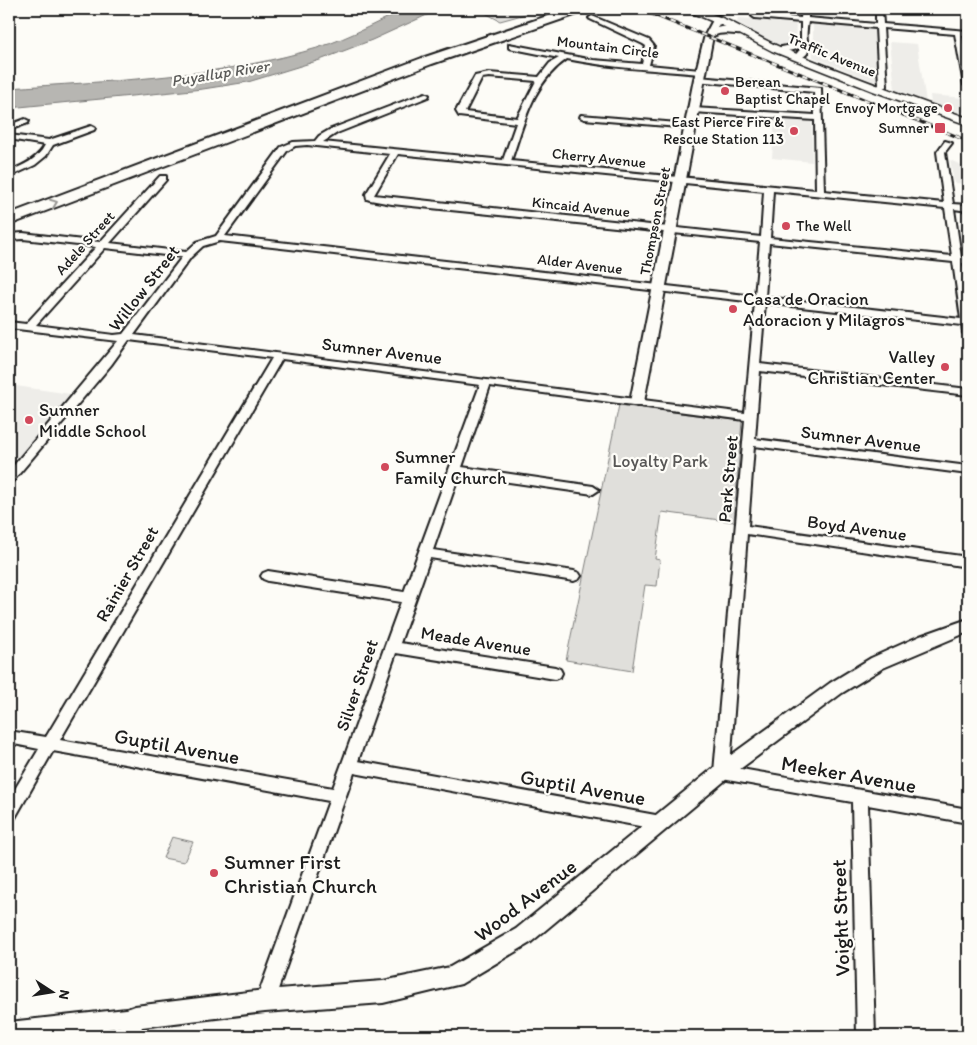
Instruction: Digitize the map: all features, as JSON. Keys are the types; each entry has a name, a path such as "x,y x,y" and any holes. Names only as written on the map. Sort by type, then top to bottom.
{"highway":[{"path":"9,208 422,54 560,9"},
{"path":"9,220 427,61 579,9"},
{"path":"694,9 719,14 734,9"},
{"path":"719,14 727,9"}],"main road":[{"name":"Traffic Avenue","path":"688,9 719,14 742,32 776,49 968,122"}],"street":[{"path":"797,58 805,51 806,47 804,44 805,9"},
{"path":"877,89 884,86 879,9"},
{"name":"Thompson Street","path":"637,402 700,75 709,35 719,14"},
{"path":"755,16 968,33"},
{"path":"592,18 646,42 650,46 645,67"},
{"path":"709,35 721,30 742,32"},
{"path":"958,32 968,85"},
{"path":"776,49 793,48 804,44"},
{"name":"Mountain Circle","path":"512,46 565,57 818,90 818,118"},
{"path":"506,163 540,79 551,66 565,57"},
{"path":"522,121 470,116 462,114 460,111 479,76 540,79"},
{"path":"219,238 286,147 298,143 317,144 330,133 425,96"},
{"path":"693,110 818,118 820,194"},
{"path":"584,117 690,126"},
{"path":"9,128 25,122"},
{"path":"9,137 50,143 91,128"},
{"path":"10,173 28,167 47,150 50,143"},
{"path":"948,143 941,152 956,260 968,326"},
{"name":"Cherry Avenue","path":"317,144 968,208"},
{"name":"Kincaid Avenue","path":"395,152 370,197 392,201 968,261"},
{"name":"Adele Street","path":"29,327 163,178"},
{"name":"Park Street","path":"722,772 769,189"},
{"path":"9,237 23,236 188,255"},
{"name":"Willow Street","path":"9,478 127,336 188,255 203,242 219,238"},
{"name":"Alder Avenue","path":"219,238 658,288 968,326"},
{"name":"Sumner Avenue","path":"9,325 114,338 127,336 751,417"},
{"name":"Rainier Street","path":"9,813 279,356"},
{"path":"755,367 968,392"},
{"name":"Silver Street","path":"265,1001 486,383"},
{"name":"Sumner Avenue","path":"748,442 968,470"},
{"path":"454,470 593,490"},
{"name":"Boyd Avenue","path":"742,529 968,562"},
{"path":"424,553 574,576"},
{"path":"268,576 408,598"},
{"name":"Wood Avenue","path":"9,1032 131,1027 265,1001 383,992 454,977 523,936 722,772 836,688 877,663 968,624"},
{"name":"Meade Avenue","path":"390,647 555,673"},
{"name":"Guptil Avenue","path":"9,737 338,796"},
{"name":"Guptil Avenue","path":"349,766 661,823"},
{"name":"Meeker Avenue","path":"722,772 968,816"},
{"name":"Voight Street","path":"860,798 866,1036"}],"shaded area":[{"path":"738,18 796,22 795,45 780,46 737,22"},
{"path":"813,23 874,28 877,79 873,81 813,57"},
{"path":"890,42 917,44 926,102 895,90"},
{"path":"930,95 965,98 967,111 957,113 931,104"},
{"path":"775,117 810,119 812,122 812,162 772,158"},
{"path":"950,160 968,168 968,184 954,183"},
{"name":"Sumner Middle School","path":"9,385 71,394 9,468"}],"green space":[{"path":"478,9 544,9 500,21"},
{"name":"Loyalty Park","path":"619,405 742,421 734,522 662,512 655,559 660,560 657,586 645,585 632,671 566,660"},
{"path":"172,837 193,842 184,862 163,858"}],"water":[{"name":"Puyallup River","path":"405,9 440,9 372,40 320,60 248,82 203,89 9,108 9,88 157,77 231,68 267,61 329,44"}],"railway":[{"path":"639,9 968,141"}],"place":[{"name":"Berean Baptist Chapel","path":"725,91"},
{"name":"Envoy Mortgage","path":"948,108"},
{"name":"Sumner","path":"940,128"},
{"name":"East Pierce Fire & Rescue Station 113","path":"794,131"},
{"name":"The Well","path":"786,226"},
{"name":"Casa de Oracion Adoracion y Milagros","path":"733,309"},
{"name":"Valley Christian Center","path":"945,367"},
{"name":"Sumner Middle School","path":"29,420"},
{"name":"Sumner Family Church","path":"385,467"},
{"name":"Sumner First Christian Church","path":"214,873"}]}
